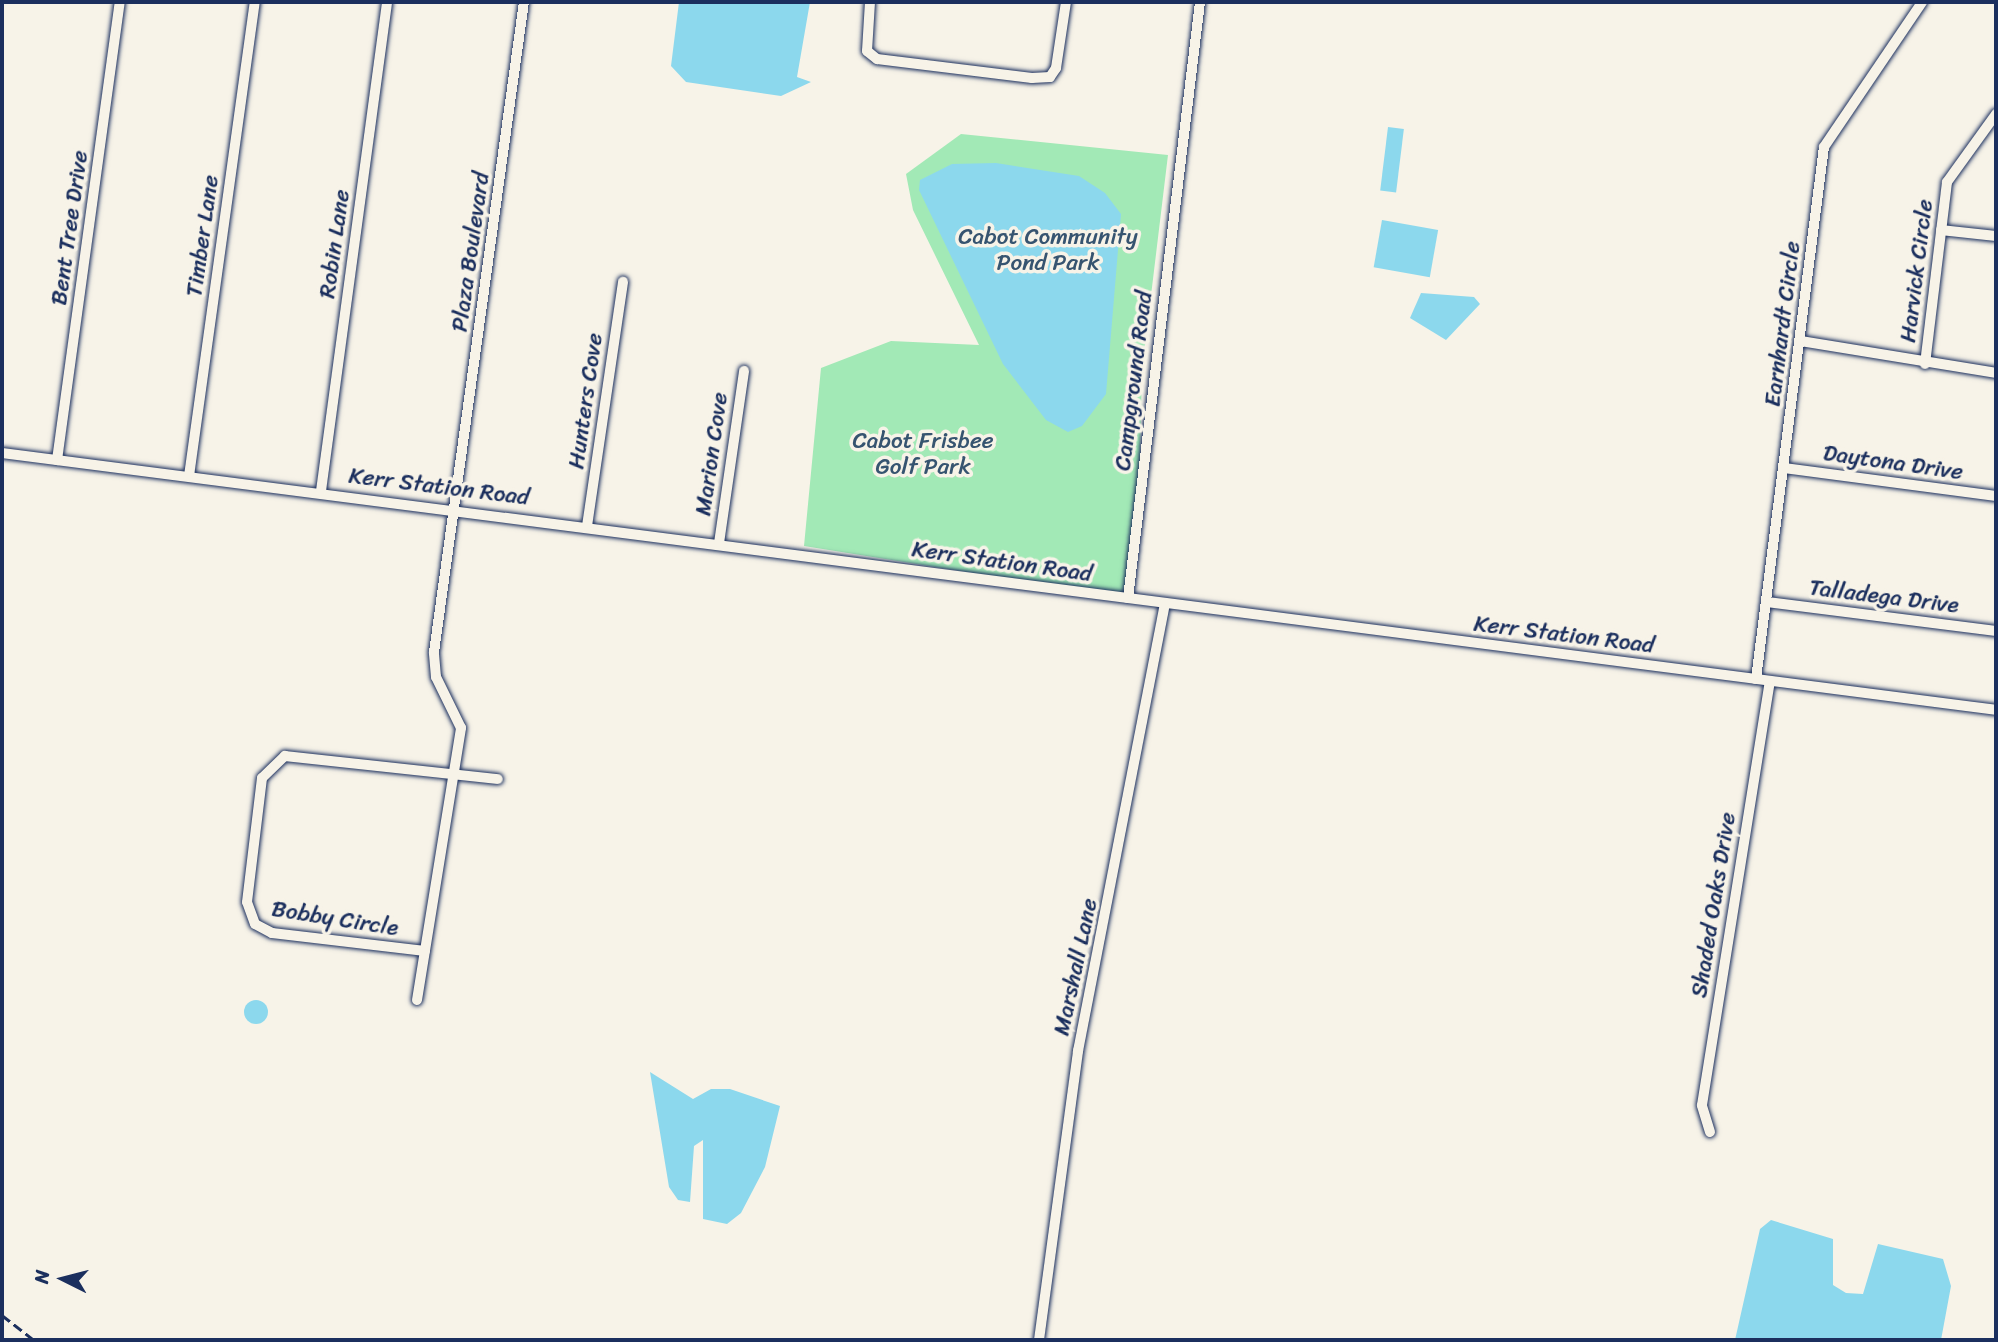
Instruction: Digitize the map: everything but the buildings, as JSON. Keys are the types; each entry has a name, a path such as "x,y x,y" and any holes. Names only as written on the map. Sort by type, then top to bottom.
{"street":[{"name":"Bent Tree Drive","path":"57,460 120,2"},
{"name":"Timber Lane","path":"189,476 254,2"},
{"name":"Robin Lane","path":"321,491 387,2"},
{"name":"Plaza Boulevard","path":"417,1000 453,774 458,713 433,665 524,2"},
{"path":"870,2 867,51 877,59 1032,78 1049,77 1056,68 1066,2"},
{"name":"Campground Road","path":"1128,598 1200,2"},
{"name":"Earnhardt Circle","path":"1756,679 1824,147 1922,2"},
{"name":"Harvick Circle","path":"1925,365 1947,182 1996,114"},
{"path":"1941,230 1996,236"},
{"name":"Hunters Cove","path":"587,526 623,282"},
{"path":"1801,341 1925,365 1996,373"},
{"name":"Marion Cove","path":"719,543 744,371"},
{"name":"Kerr Station Road","path":"2,453 455,508 1996,710"},
{"name":"Daytona Drive","path":"1784,468 1996,496"},
{"name":"Talladega Drive","path":"1767,602 1996,631"},
{"name":"Marshall Lane","path":"1039,1340 1078,1051 1165,603"},
{"name":"Shaded Oaks Drive","path":"1710,1132 1702,1105 1770,681"},
{"name":"Bobby Circle","path":"425,951 272,933 255,924 247,902 261,788 267,769 285,756 498,779"}],"green space":[{"path":"961,134 1168,155 1142,370 1139,499 1128,598 804,546 821,368 891,341 979,345 913,210 906,174"}],"water":[{"path":"679,2 810,2 797,77 811,82 781,96 686,82 671,66"},
{"path":"1388,127 1404,129 1396,192 1380,191"},
{"path":"996,163 1079,176 1105,193 1121,214 1106,394 1082,426 1068,432 1046,420 1003,364 919,190 920,180 952,164"},
{"path":"1382,220 1438,230 1430,277 1374,267"},
{"path":"1421,293 1474,297 1480,304 1446,340 1410,318"},
{"path":"256,1000 265,1003 268,1012 265,1021 256,1024 247,1021 244,1012 247,1003"},
{"path":"650,1072 693,1099 711,1089 730,1089 780,1106 765,1167 741,1213 727,1224 703,1219 703,1140 694,1146 690,1202 678,1200 669,1187"},
{"path":"1771,1220 1833,1239 1833,1285 1846,1293 1863,1294 1878,1244 1943,1259 1951,1286 1941,1340 1735,1340 1760,1229"}],"railway":[{"path":"2,1315 34,1340"}],"park label":[{"name":"Cabot Community Pond Park","path":"1048,250"},
{"name":"Cabot Frisbee Golf Park","path":"923,454"}]}
